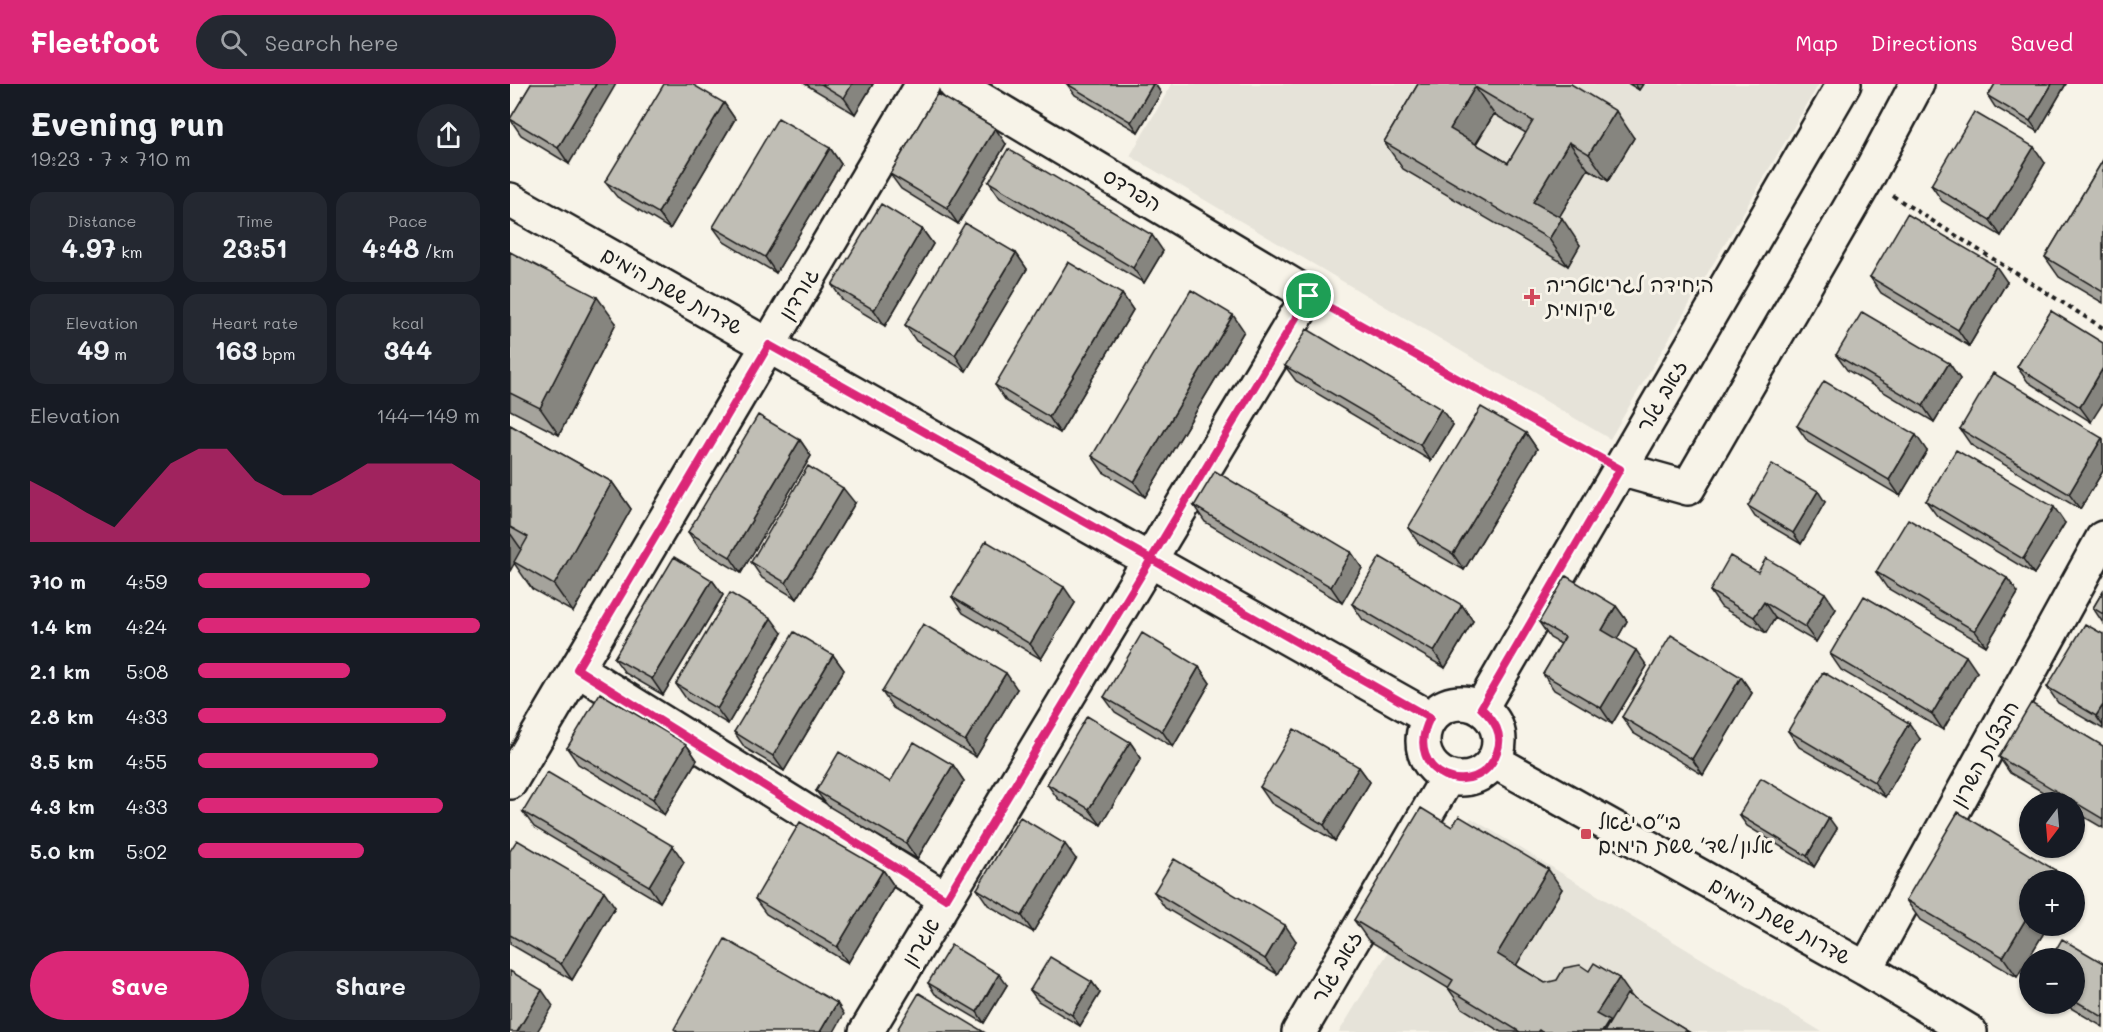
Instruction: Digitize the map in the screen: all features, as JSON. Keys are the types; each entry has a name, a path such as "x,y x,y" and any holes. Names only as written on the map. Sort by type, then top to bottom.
{"street":[{"name":"גורדון","path":"510,783 923,84"},
{"name":"הפרדס","path":"956,84 1309,296"},
{"name":"זאב גלר","path":"1481,708 1844,84"},
{"path":"1620,469 1688,488 1866,180 1917,84"},
{"name":"שדרות ששת הימים","path":"510,200 1430,718"},
{"name":"אגרון","path":"866,1032 1309,296"},
{"name":"חבצלת השרון","path":"1866,969 2103,538"},
{"path":"577,669 946,899"},
{"path":"1453,703 1467,703 1481,708 1492,718 1498,731 1499,747 1494,761 1479,775 1469,779 1448,777 1438,772 1429,763 1422,740 1424,729 1430,718 1440,708 1453,703"},
{"name":"שדרות ששת הימים","path":"1494,761 1866,969 1970,1032"},
{"name":"זאב גלר","path":"1299,1032 1448,777"}],"path":[{"path":"1866,180 2103,328"},
{"path":"1309,296 1620,469"}],"shaded area":[{"name":"היחידה לגריאטריה שיקומית","path":"1172,84 1819,84 1610,439 1130,156"},
{"path":"1471,818 1822,1032 1339,1032"}],"building":[{"path":"531,84 596,84 558,148 510,119"},
{"path":"664,84 692,84 724,103 658,213 605,182"},
{"path":"821,84 852,84 844,98"},
{"path":"1067,84 1153,84 1131,122"},
{"path":"1418,84 1571,84 1616,111 1589,154 1569,142 1533,202 1562,218 1549,239 1384,142","holes":["1475,87 1533,121 1508,163 1450,129"]},
{"path":"1995,84 2052,84 2030,121 1988,96"},
{"path":"937,94 995,128 947,208 890,174"},
{"path":"1974,112 2034,147 1990,220 1931,185"},
{"path":"778,118 830,148 765,257 713,227"},
{"path":"1008,149 1152,235 1133,268 989,182"},
{"path":"2103,160 2103,292 2045,257"},
{"path":"881,204 922,229 874,310 832,285"},
{"path":"1907,214 1996,266 1958,330 1870,277"},
{"path":"965,223 1016,253 955,355 905,325"},
{"path":"510,252 597,297 540,408 510,393"},
{"path":"1068,262 1122,294 1049,417 995,385"},
{"path":"1191,290 1233,315 1134,482 1092,456"},
{"path":"2051,311 2103,343 2103,368 2080,407 2017,367"},
{"path":"1862,312 1949,363 1923,406 1836,355"},
{"path":"1307,329 1441,409 1420,445 1285,366"},
{"path":"1993,373 2102,438 2069,494 1960,429"},
{"path":"1824,381 1916,435 1889,480 1797,426"},
{"path":"1481,407 1526,433 1453,554 1408,528"},
{"path":"758,415 800,440 730,557 688,532"},
{"path":"510,425 612,482 554,585 514,562 528,537 510,527"},
{"path":"1956,450 2054,507 2023,559 1926,501"},
{"path":"1772,464 1818,491 1793,533 1748,506"},
{"path":"808,466 843,488 786,583 751,562"},
{"path":"1215,471 1351,552 1331,587 1194,506"},
{"path":"1908,519 2007,578 1975,631 1876,572"},
{"path":"986,541 1064,587 1030,644 952,597"},
{"path":"1730,556 1758,572 1766,558 1825,593 1805,627 1764,602 1754,617 1710,591"},
{"path":"674,557 712,580 652,679 614,658"},
{"path":"1380,557 1462,605 1434,652 1352,604"},
{"path":"1566,576 1616,606 1602,630 1636,650 1601,708 1543,674 1565,637 1539,622"},
{"path":"2103,591 2103,614 2093,608"},
{"path":"730,593 771,618 717,709 676,684"},
{"path":"1864,596 1966,656 1932,714 1830,654"},
{"path":"923,624 1006,673 965,741 882,692"},
{"path":"2085,624 2103,634 2103,705 2096,716 2047,687"},
{"path":"794,632 833,655 773,756 734,732"},
{"path":"1142,633 1199,667 1162,731 1104,697"},
{"path":"1671,635 1741,677 1692,759 1622,717"},
{"path":"1823,672 1909,723 1874,782 1788,731"},
{"path":"600,693 686,744 653,799 567,748"},
{"path":"2031,703 2103,746 2103,819 2085,808 2085,792 2058,792 1999,757"},
{"path":"1087,716 1130,742 1089,809 1047,784"},
{"path":"1294,729 1359,767 1324,825 1260,787"},
{"path":"914,742 953,765 906,843 816,791 839,752 890,782"},
{"path":"547,772 673,846 649,886 523,812"},
{"path":"1761,778 1829,818 1807,856 1739,815"},
{"path":"1421,808 1452,827 1459,816 1548,869 1497,954 1545,983 1557,980 1564,968 1580,965 1589,971 1594,963 1619,978 1596,1014 1609,1021 1602,1032 1542,1032 1539,1030 1520,1032 1448,988 1453,980 1354,920"},
{"path":"1958,812 2019,848 2019,858 2035,858 2055,870 2019,870 2019,930 2003,957 1906,900"},
{"path":"1020,817 1065,844 1022,916 977,889"},
{"path":"800,822 883,870 837,947 755,899"},
{"path":"517,840 604,891 561,964 510,935 510,851"},
{"path":"1174,859 1285,925 1265,959 1154,892"},
{"path":"725,939 837,1003 820,1032 678,1032 674,1029"},
{"path":"2062,939 2077,948 2057,948"},
{"path":"951,945 999,974 977,1012 928,983"},
{"path":"2085,952 2103,963 2103,1017 2085,1006"},
{"path":"1050,957 1092,982 1072,1015 1030,990"},
{"path":"510,971 542,990 517,1032 510,1032"},
{"path":"919,993 984,1032 900,1032 897,1030"},
{"path":"1627,994 1689,1032 1604,1032"}],"place":[{"name":"היחידה לגריאטריה שיקומית","path":"1532,297"},
{"name":"בי״ס יגאל אלון/שד׳ ששת הימים","path":"1586,834"}],"route":[{"path":"1309,296 1151,559 769,345 577,669 946,899 1151,559 1430,718 1424,729 1422,740 1429,763 1438,772 1448,777 1469,779 1479,775 1494,761 1499,747 1498,731 1492,718 1481,708 1620,469 1309,296"}]}
